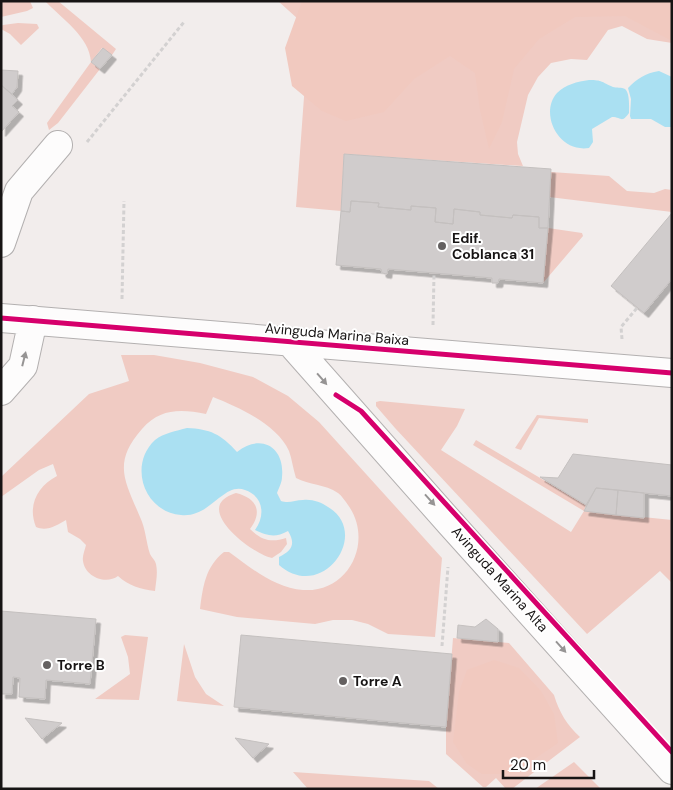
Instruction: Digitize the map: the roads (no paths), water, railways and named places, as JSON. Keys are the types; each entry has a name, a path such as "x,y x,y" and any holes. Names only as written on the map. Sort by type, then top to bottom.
{"street":[{"path":"1,243 19,191 58,145"},
{"name":"Avinguda Marina Baixa","path":"1,318 672,373"},
{"path":"1,391 23,366 33,320"},
{"name":"Avinguda Marina Alta","path":"290,342 672,770"}],"water":[{"path":"659,71 672,77 672,127 665,127 651,119 631,119 630,116 631,99 628,88 642,77"},
{"path":"589,80 600,81 613,87 625,89 628,97 629,113 623,119 612,117 592,129 593,142 589,148 578,148 568,144 561,138 551,121 550,111 552,101 560,90 572,84"},
{"path":"187,428 209,431 226,441 237,452 246,446 255,444 270,446 280,458 282,467 282,481 277,493 281,501 316,501 328,507 340,519 345,532 343,547 336,560 325,570 311,576 295,574 279,565 279,557 290,550 291,547 292,540 288,531 279,535 272,535 255,530 261,518 261,507 256,497 245,490 237,489 230,491 201,511 191,514 181,515 168,512 158,506 149,497 144,486 142,462 147,450 155,440 170,432"}],"place":[{"name":"Edif. Coblanca 31","path":"442,246"},
{"name":"Torre B","path":"47,665"},
{"name":"Torre A","path":"343,681"}]}
